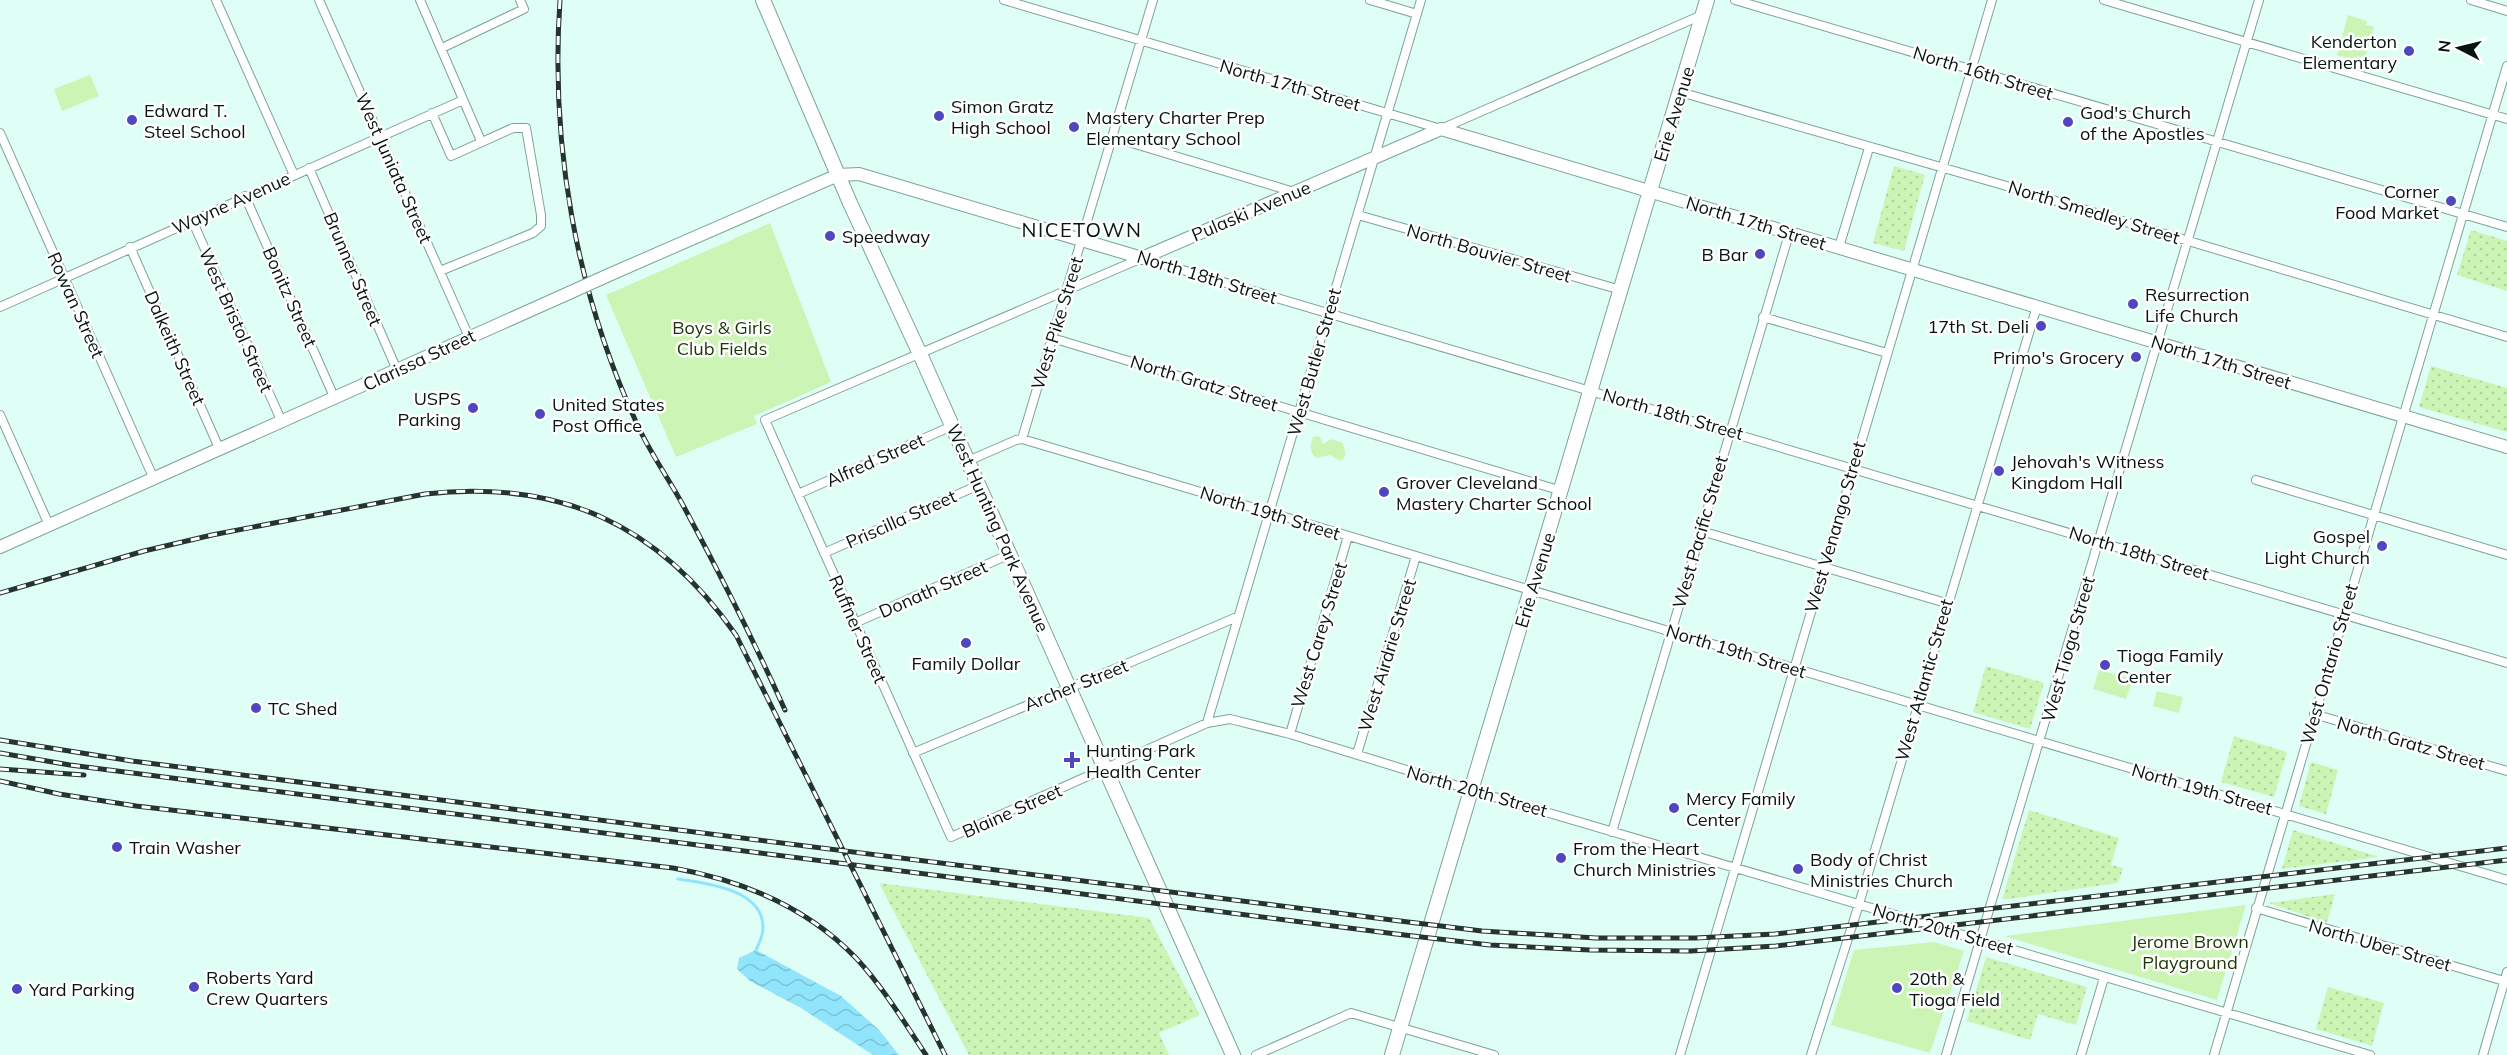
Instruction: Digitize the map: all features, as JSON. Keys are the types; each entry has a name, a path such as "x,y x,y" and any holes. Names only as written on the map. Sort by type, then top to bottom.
{"main road":[{"name":"West Hunting Park Avenue","path":"763,0 838,175 1233,1055"},
{"name":"Erie Avenue","path":"1392,1055 1707,0"}],"street":[{"path":"216,0 294,175"},
{"name":"West Juniata Street","path":"319,0 469,337"},
{"path":"420,0 481,141"},
{"path":"442,48 524,9 520,0"},
{"name":"North 17th Street","path":"1004,0 2507,447"},
{"name":"West Pike Street","path":"1022,439 1153,0"},
{"path":"1370,0 1417,14"},
{"name":"West Butler Street","path":"1207,723 1421,0"},
{"name":"North 16th Street","path":"1735,0 2507,227"},
{"name":"West Venango Street","path":"1680,1055 1992,0"},
{"path":"2104,0 2507,118"},
{"name":"West Tioga Street","path":"1946,1055 2259,0"},
{"path":"2471,0 2507,11"},
{"name":"Pulaski Avenue","path":"765,420 1703,15"},
{"name":"West Ontario Street","path":"2214,1055 2507,66"},
{"name":"North Smedley Street","path":"1680,92 2189,240 2507,337"},
{"name":"Wayne Avenue","path":"0,307 463,100"},
{"path":"432,114 451,156 513,128 526,128 530,138 541,226 533,233 440,271"},
{"name":"Rowan Street","path":"0,133 153,477"},
{"path":"1112,137 1294,192"},
{"path":"1839,247 1869,148"},
{"name":"Brunner Street","path":"309,168 397,370"},
{"name":"North 18th Street","path":"838,175 859,174 1328,314 1730,430 2507,663"},
{"name":"Clarissa Street","path":"0,547 281,420 335,399 469,337 838,175"},
{"name":"Bonitz Street","path":"245,196 335,399"},
{"name":"North Bouvier Street","path":"1358,215 1621,290"},
{"name":"West Bristol Street","path":"192,220 281,420"},
{"name":"West Pacific Street","path":"1612,832 1789,234"},
{"name":"Dalkeith Street","path":"130,247 219,448"},
{"name":"West Atlantic Street","path":"1811,1055 1859,904 2037,306"},
{"path":"1763,317 1887,353"},
{"name":"North Gratz Street","path":"1052,338 1562,491"},
{"path":"0,415 49,525"},
{"name":"Ruffner Street","path":"765,420 951,837"},
{"name":"Alfred Street","path":"798,494 952,426"},
{"path":"968,461 1022,439"},
{"name":"North 19th Street","path":"1022,439 2507,880"},
{"path":"2256,480 2507,555"},
{"name":"Priscilla Street","path":"824,553 979,485"},
{"path":"1701,531 1947,603"},
{"name":"West Carey Street","path":"1290,734 1348,536"},
{"name":"Donath Street","path":"855,622 1010,554"},
{"name":"West Airdrie Street","path":"1357,754 1416,556"},
{"name":"Archer Street","path":"913,753 1054,692 1086,683 1239,616"},
{"name":"North Gratz Street","path":"2314,714 2507,771"},
{"name":"North 20th Street","path":"1106,768 1207,723 1230,719 1290,734 1612,832 1981,939 2351,1052 2370,1055"},
{"name":"Blaine Street","path":"951,837 1106,768"},
{"name":"North Uber Street","path":"2256,908 2506,977"},
{"path":"2483,1055 2506,977"},
{"path":"2081,1055 2104,978"},
{"path":"1256,1055 1351,1013 1494,1055"}],"green space":[{"path":"2348,15 2367,21 2366,25 2374,27 2365,58 2357,56 2356,60 2337,55"},
{"path":"90,75 99,96 62,111 54,89"},
{"path":"1894,166 1925,175 1904,251 1873,243"},
{"name":"Boys & Girls Club Fields","path":"770,223 831,382 754,416 757,424 676,457 606,295"},
{"path":"2471,230 2507,241 2507,291 2457,275"},
{"path":"2431,366 2507,388 2507,432 2419,407"},
{"path":"1317,436 1323,444 1331,439 1343,443 1345,456 1343,459 1341,461 1330,455 1317,458 1314,456 1311,445 1313,437"},
{"path":"1986,666 2044,683 2030,729 1973,712"},
{"path":"2099,670 2133,679 2126,699 2093,689"},
{"path":"2157,691 2183,697 2179,713 2153,706"},
{"path":"2234,736 2287,752 2274,797 2221,782"},
{"path":"2311,762 2338,770 2326,814 2299,806"},
{"path":"2029,810 2119,838 2111,865 2123,868 2118,883 2002,900"},
{"path":"2293,830 2379,857 2282,869"},
{"path":"879,883 1149,918 1200,1015 1159,1033 1169,1055 969,1055"},
{"path":"2335,894 2327,923 2269,903"},
{"name":"Jerome Brown Playground","path":"2246,905 2217,1000 2004,936"},
{"name":"20th & Tioga Field","path":"1934,942 1964,951 1930,1053 1831,1025 1854,950"},
{"path":"1986,957 2087,987 2076,1025 2038,1014 2030,1040 1967,1021"},
{"path":"2328,987 2384,1003 2372,1046 2316,1029"}],"water":[{"path":"756,950 841,996 879,1030 899,1055 873,1055 801,1008 750,981 737,969 739,958"}],"waterway":[{"path":"678,879 718,886 744,897 754,905 761,915 763,928 756,950"}],"railway":[{"path":"560,0 559,109 564,163 583,270 598,322 616,374 642,435 711,557 785,710"},
{"path":"0,593 144,551 212,535 425,494 474,491 520,494 562,503 602,517 639,538 673,564 706,596 736,635 945,1055"},
{"path":"0,740 132,761 1400,921 1482,931 1596,938 1695,938 1775,934 2507,848"},
{"path":"0,753 70,765 1396,934 1490,945 1590,950 1691,951 1776,946 2507,860"},
{"path":"0,769 84,775"},
{"path":"0,781 59,794 136,806 673,868 723,880 772,898 816,924 837,940 875,981 926,1055"}],"place":[{"name":"Kenderton Elementary","path":"2409,51"},
{"name":"Simon Gratz High School","path":"939,116"},
{"name":"Edward T. Steel School","path":"132,120"},
{"name":"God's Church of the Apostles","path":"2068,122"},
{"name":"Mastery Charter Prep Elementary School","path":"1074,127"},
{"name":"Corner Food Market","path":"2451,201"},
{"name":"Speedway","path":"830,236"},
{"name":"B Bar","path":"1760,254"},
{"name":"Resurrection Life Church","path":"2133,304"},
{"name":"17th St. Deli","path":"2041,326"},
{"name":"Primo's Grocery","path":"2136,357"},
{"name":"USPS Parking","path":"473,408"},
{"name":"United States Post Office","path":"540,414"},
{"name":"Jehovah's Witness Kingdom Hall","path":"1999,471"},
{"name":"Grover Cleveland Mastery Charter School","path":"1384,492"},
{"name":"Gospel Light Church","path":"2382,546"},
{"name":"Family Dollar","path":"966,643"},
{"name":"Tioga Family Center","path":"2105,665"},
{"name":"TC Shed","path":"256,708"},
{"name":"Hunting Park Health Center","path":"1072,760"},
{"name":"Mercy Family Center","path":"1674,808"},
{"name":"Train Washer","path":"117,847"},
{"name":"From the Heart Church Ministries","path":"1561,858"},
{"name":"Body of Christ Ministries Church","path":"1798,869"},
{"name":"Roberts Yard Crew Quarters","path":"194,987"},
{"name":"20th & Tioga Field","path":"1897,988"},
{"name":"Yard Parking","path":"17,989"}],"district":[{"name":"NICETOWN","path":"1082,229"}]}
